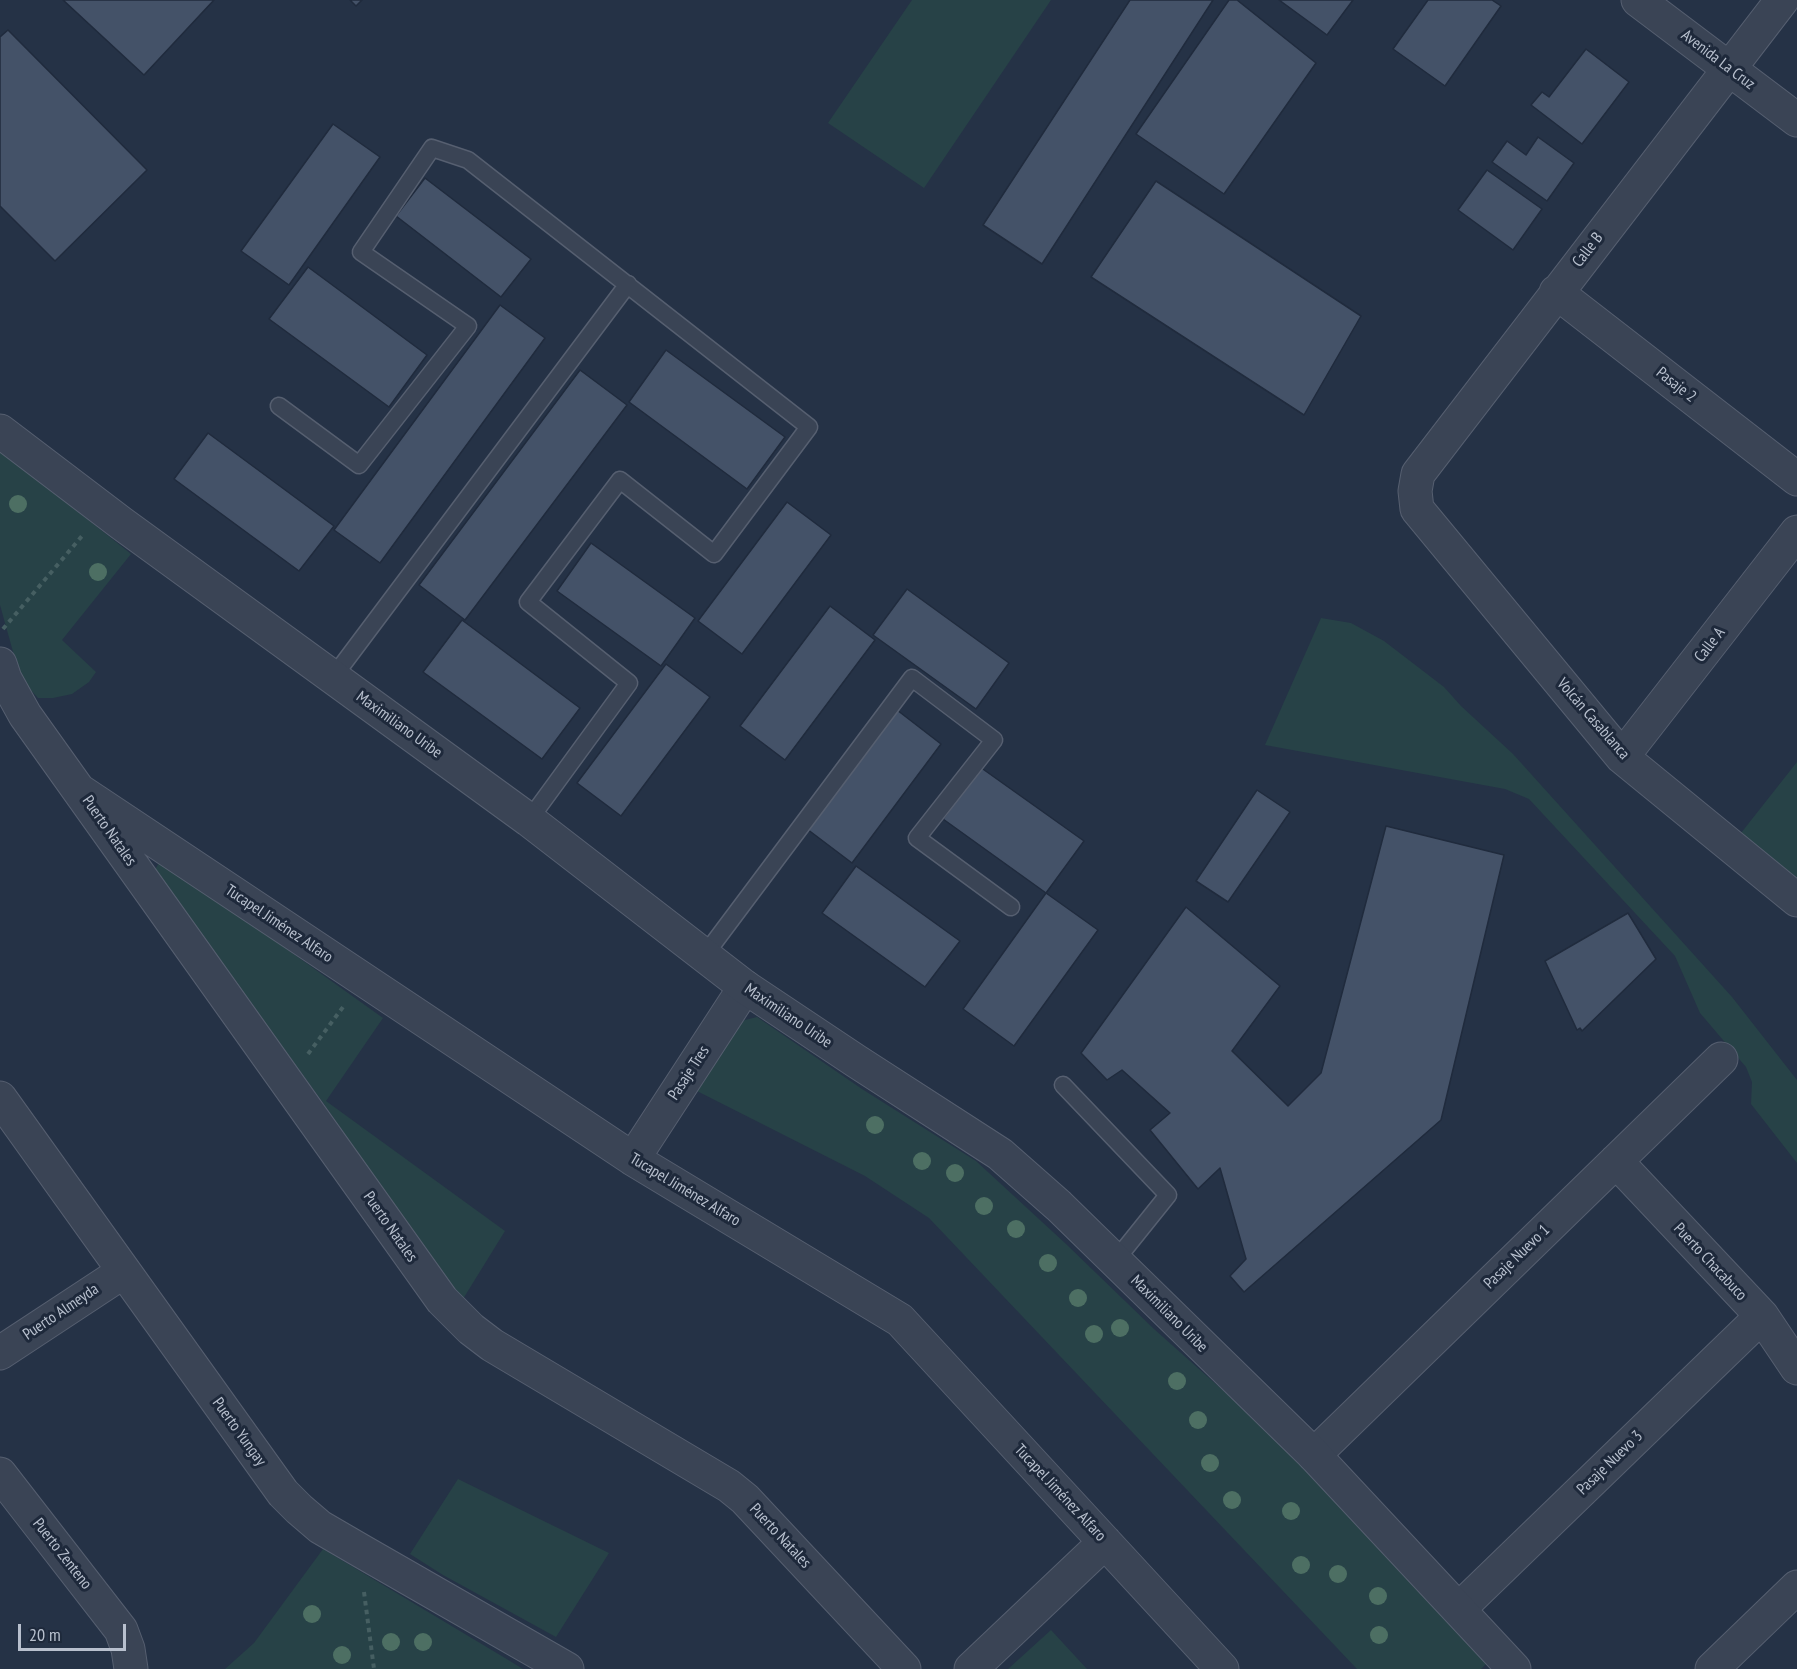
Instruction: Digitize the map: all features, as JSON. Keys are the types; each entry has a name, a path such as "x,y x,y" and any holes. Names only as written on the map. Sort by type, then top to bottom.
{"street":[{"name":"Avenida La Cruz","path":"1638,0 1797,120"},
{"name":"Calle B","path":"1417,509 1415,491 1418,474 1782,0"},
{"name":"Pasaje 2","path":"1556,292 1797,479"},
{"name":"Maximiliano Uribe","path":"0,431 104,511 529,820 745,987 1000,1154 1059,1206 1314,1455 1514,1669"},
{"name":"Volcán Casablanca","path":"1417,509 1622,757 1797,900"},
{"name":"Calle A","path":"1622,757 1797,532"},
{"name":"Puerto Natales","path":"0,664 5,679 25,715 442,1300 492,1346 729,1486 745,1499 904,1669"},
{"name":"Tucapel Jiménez Alfaro","path":"80,791 633,1159 900,1320 1222,1669"},
{"name":"Pasaje Tres","path":"633,1159 745,987"},
{"name":"Pasaje Nuevo 1","path":"1314,1455 1721,1059"},
{"name":"Puerto Yungay","path":"0,1098 283,1493 298,1509 320,1527 567,1669"},
{"name":"Puerto Chacabuco","path":"1616,1161 1762,1316 1797,1368"},
{"name":"Puerto Almeyda","path":"0,1353 123,1272"},
{"name":"Pasaje Nuevo 3","path":"1459,1609 1762,1316"},
{"name":"Puerto Zenteno","path":"0,1474 121,1630 128,1649 131,1669"},
{"path":"971,1669 1105,1542"},
{"path":"1713,1669 1797,1587"}],"lane":[{"path":"279,406 359,465 468,326 361,252 432,148 468,160 808,427 714,554 620,480 528,602 629,683 529,820"},
{"path":"333,676 628,284"},
{"path":"704,956 912,678 994,740 917,838 1011,907"},
{"path":"1063,1085 1168,1195 1116,1261"}],"path":[{"path":"0,632 104,511"},
{"path":"287,1082 363,980"},
{"path":"363,1552 365,1600 374,1669"}],"green space":[{"path":"912,0 1051,0 924,188 828,123"},
{"path":"0,449 131,554 62,640 96,672 89,682 72,694 38,698 26,685 17,666 0,605"},
{"path":"1321,618 1351,623 1384,641 1444,687 1513,754 1732,997 1797,1080 1797,1163 1751,1104 1752,1082 1746,1067 1700,1013 1675,956 1529,799 1505,789 1265,745"},
{"path":"1797,762 1797,878 1741,833"},
{"path":"165,862 383,1018 326,1101 505,1231 463,1299 436,1267 324,1104 156,875 159,863"},
{"path":"757,1017 862,1089 976,1161 1154,1329 1280,1441 1487,1663 1481,1669 1357,1669 929,1218 865,1176 693,1089 731,1027"},
{"path":"458,1479 609,1553 556,1637 443,1575 410,1554"},
{"path":"323,1549 523,1669 225,1669 254,1643"},
{"path":"1051,1630 1087,1669 1008,1669"}],"building":[{"path":"63,0 214,0 144,75"},
{"path":"350,0 362,0 356,6"},
{"path":"1130,0 1213,0 1042,264 983,225"},
{"path":"1229,0 1237,0 1316,63 1224,194 1136,134"},
{"path":"1279,0 1353,0 1327,35"},
{"path":"1428,0 1492,0 1501,6 1445,86 1393,49"},
{"path":"8,30 147,170 55,261 0,206 0,37"},
{"path":"1586,49 1629,82 1582,144 1531,105 1542,92 1549,97"},
{"path":"333,124 380,157 289,285 241,251"},
{"path":"1538,137 1574,163 1547,201 1492,162 1507,141 1526,155"},
{"path":"1487,170 1542,209 1513,250 1458,210"},
{"path":"425,178 531,259 501,297 396,216"},
{"path":"1156,181 1361,316 1304,415 1091,277"},
{"path":"308,267 427,355 389,407 269,319"},
{"path":"500,305 545,338 380,563 334,530"},
{"path":"666,350 785,437 747,489 629,402"},
{"path":"580,370 627,405 465,620 419,585"},
{"path":"208,433 334,526 299,571 174,479"},
{"path":"787,502 831,535 742,654 698,621"},
{"path":"591,543 695,618 661,666 557,591"},
{"path":"907,589 1009,663 976,709 873,635"},
{"path":"830,606 875,640 785,760 740,726"},
{"path":"462,620 580,708 542,759 423,672"},
{"path":"666,664 710,697 621,816 577,783"},
{"path":"897,710 941,744 852,863 807,829"},
{"path":"980,767 1084,841 1046,893 943,819"},
{"path":"1257,790 1290,812 1228,902 1196,881"},
{"path":"1386,826 1504,855 1441,1120 1244,1292 1230,1276 1246,1259 1220,1168 1198,1189 1150,1130 1170,1113 1122,1070 1107,1080 1081,1053 1186,907 1280,986 1232,1051 1288,1106 1321,1073"},
{"path":"856,866 960,941 925,987 822,913"},
{"path":"1046,893 1098,930 1014,1046 963,1009"},
{"path":"1628,913 1656,959 1582,1031 1580,1028 1577,1030 1545,961"}]}
